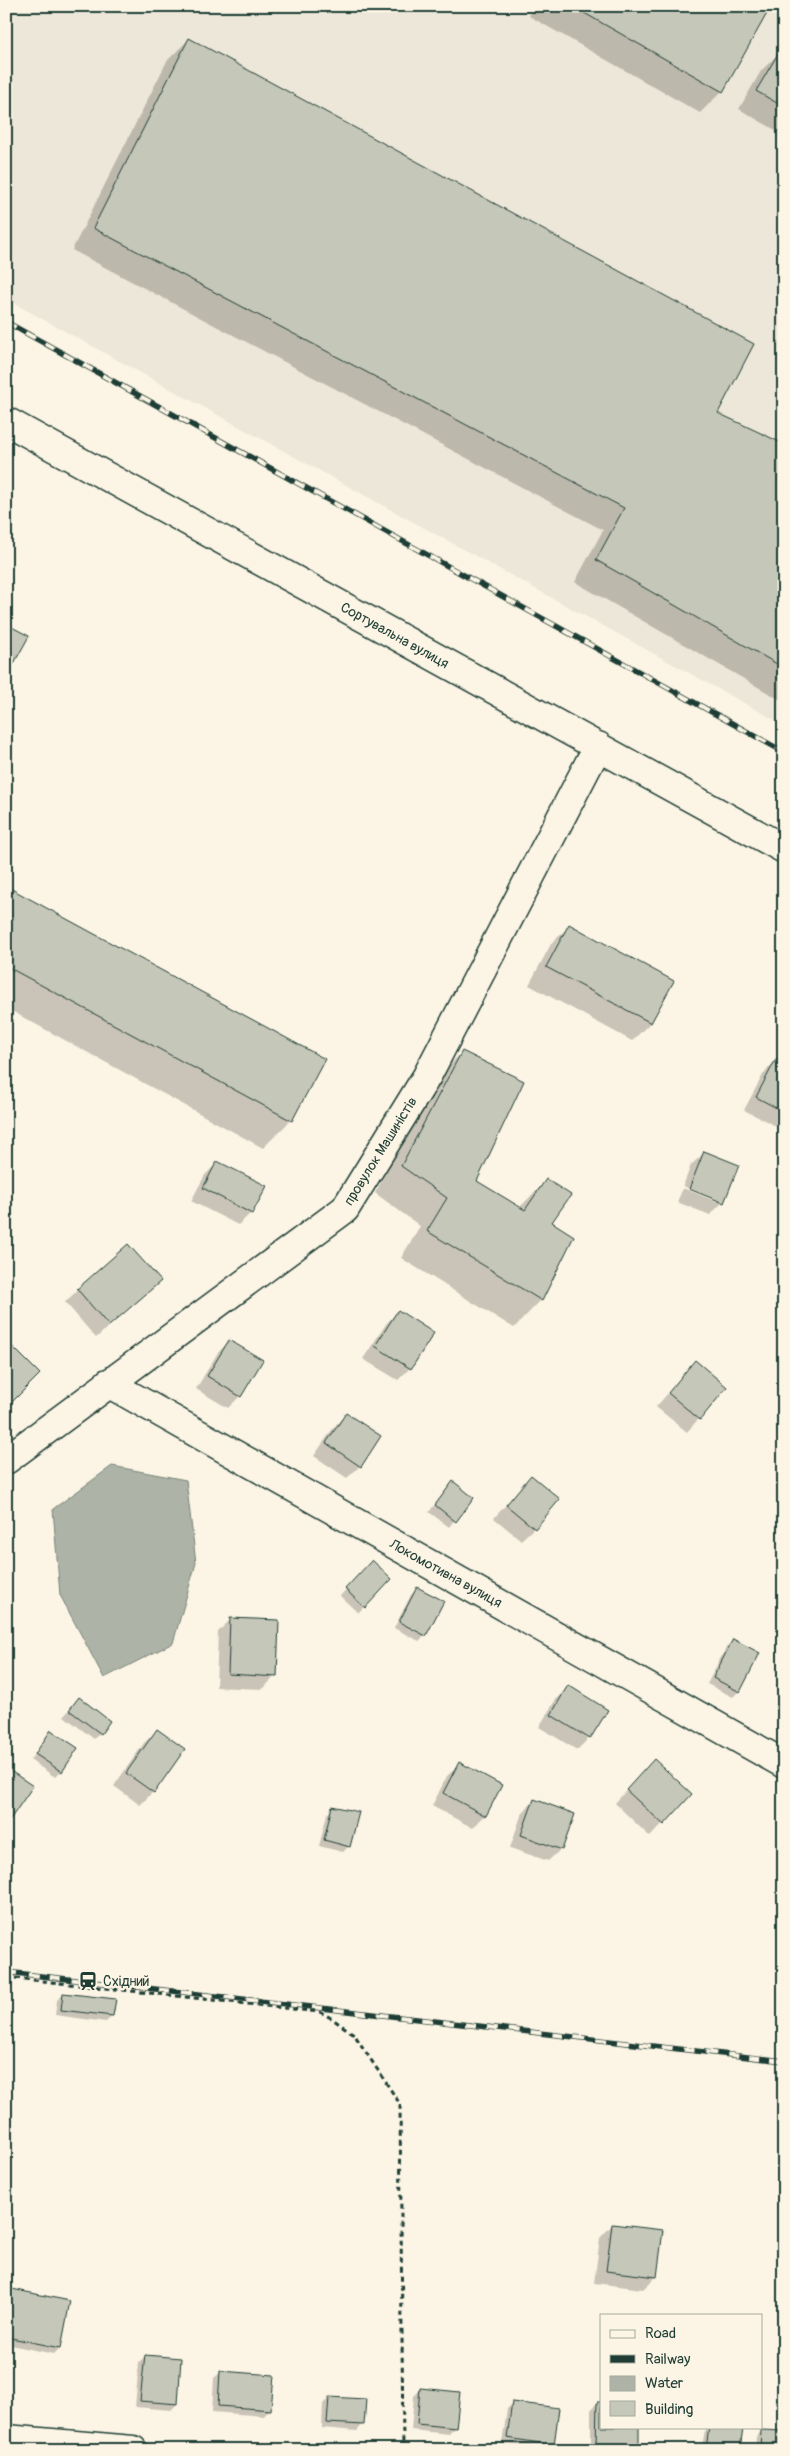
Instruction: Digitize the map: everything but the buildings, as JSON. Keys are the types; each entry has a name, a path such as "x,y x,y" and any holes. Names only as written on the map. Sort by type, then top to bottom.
{"street":[{"name":"Сортувальна вулиця","path":"6,421 784,849"},
{"name":"провулок Машиністів","path":"6,1460 345,1209 427,1076 598,746"},
{"name":"Локомотивна вулиця","path":"108,1383 784,1764"},
{"path":"6,2439 133,2450"}],"path":[{"path":"6,1977 320,2012 354,2034 400,2104 403,2450"}],"shaded area":[{"path":"6,6 784,6 784,725 6,299"}],"water":[{"path":"112,1466 186,1480 196,1563 173,1643 104,1678 60,1595 53,1509"}],"railway":[{"path":"6,322 784,752"},
{"path":"6,1972 784,2061"}],"place":[{"name":"Східний","path":"88,1981"}]}
